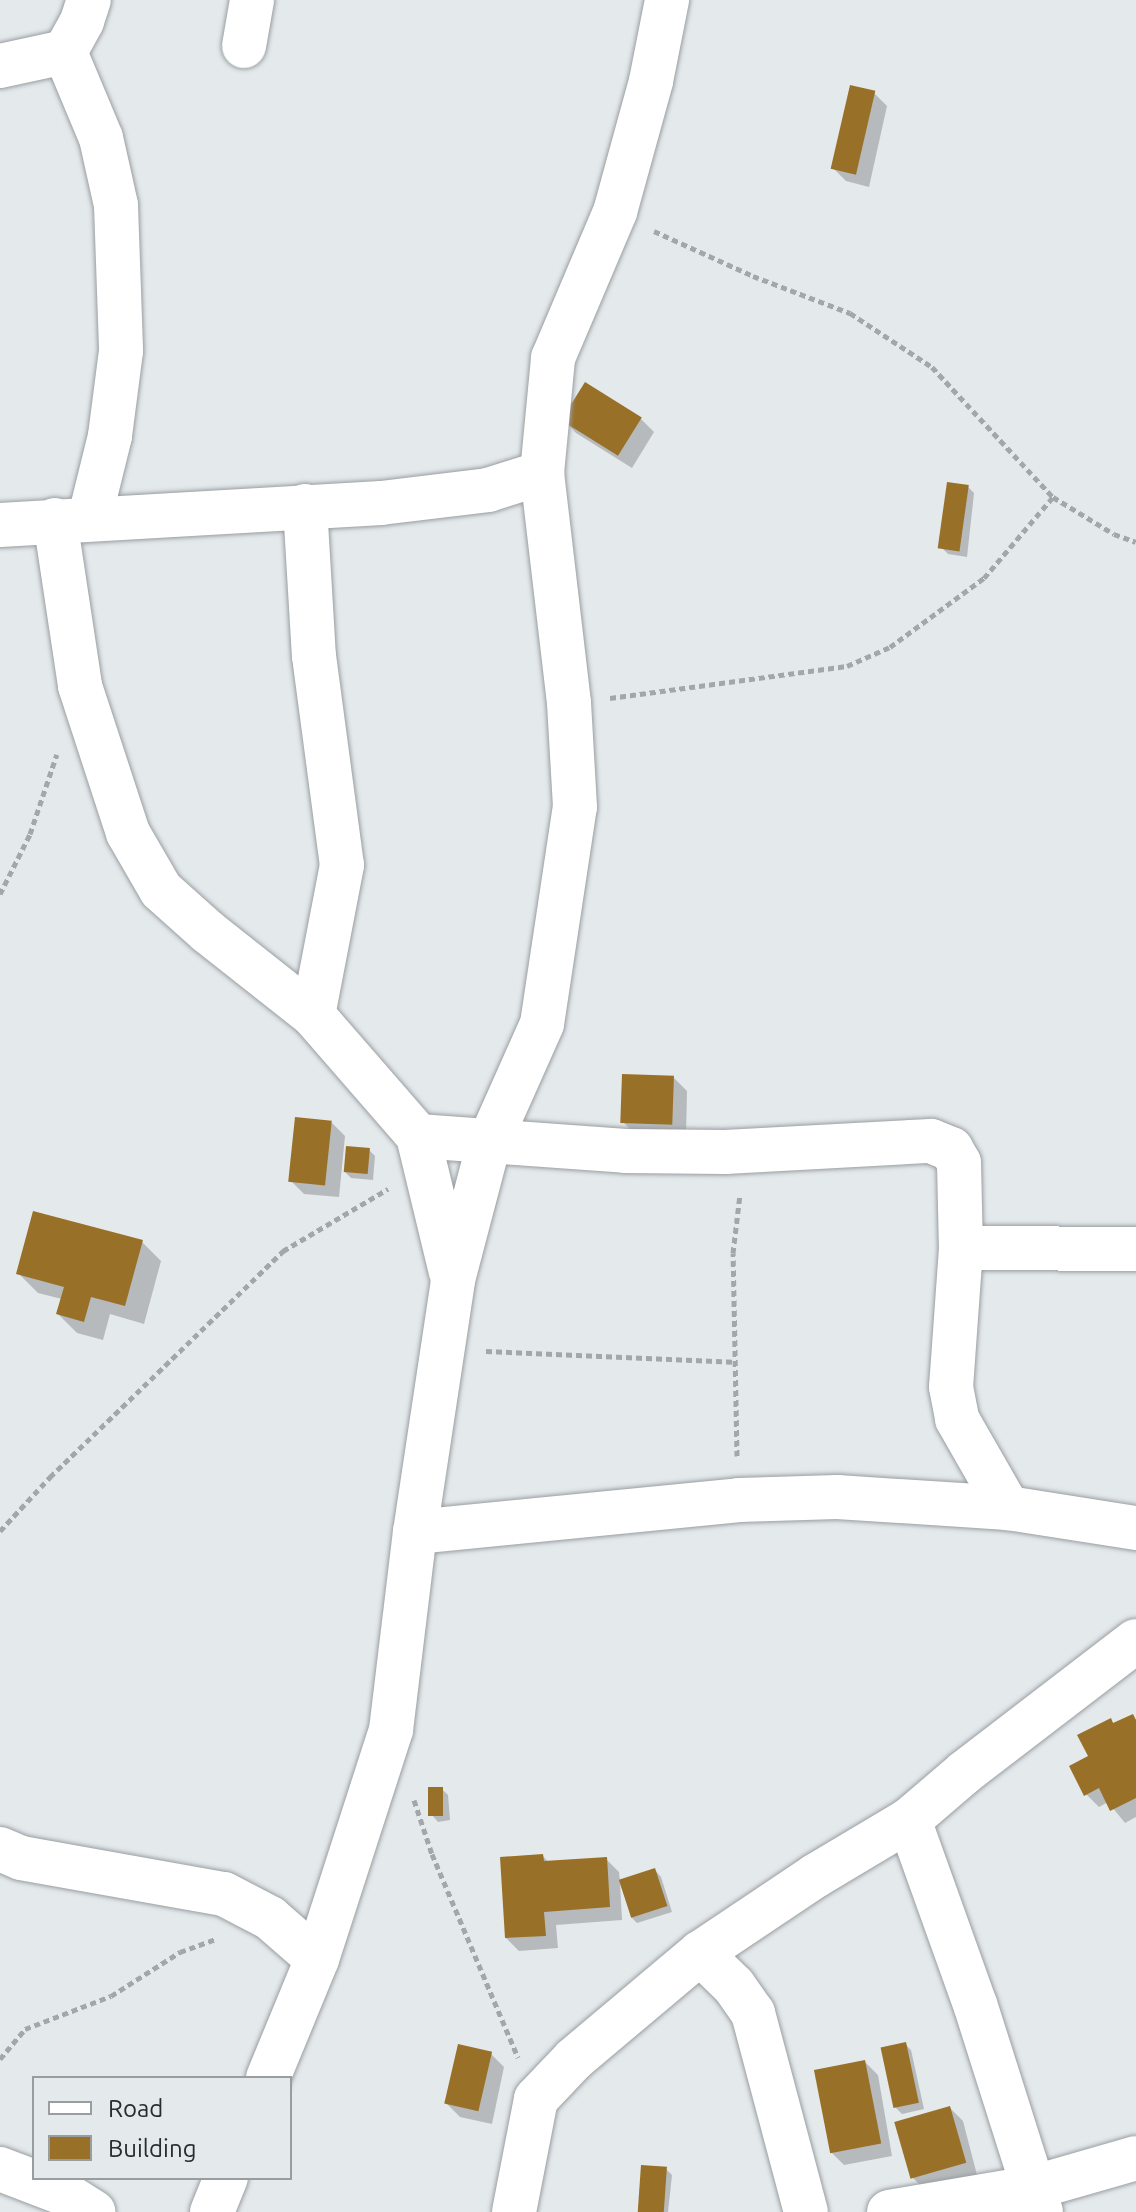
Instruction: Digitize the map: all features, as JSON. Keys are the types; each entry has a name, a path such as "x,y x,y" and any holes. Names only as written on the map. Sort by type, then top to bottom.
{"street":[{"path":"0,66 65,52 82,21 89,0"},
{"path":"244,46 252,0"},
{"path":"269,2076 317,1959 391,1730 415,1532 453,1280 489,1143 542,1024 575,807 569,703 542,473 553,358 615,212 651,81 667,0"},
{"path":"65,52 101,138 116,205 121,351 110,436 73,519 80,686 128,833 161,890 208,932 313,1015 422,1151 453,1280"},
{"path":"0,525 381,503 488,490 542,473"},
{"path":"305,506 314,656 342,865 313,1015"},
{"path":"422,1151 489,1143 725,1152 931,1141 951,1149 959,1163 961,1248 951,1387 957,1419 967,1441 1008,1508"},
{"path":"961,1248 1136,1249"},
{"path":"415,1532 739,1500 837,1497 1008,1508 1136,1528"},
{"path":"514,2212 536,2099 574,2059 700,1953 815,1876 909,1820 1000,1744 1136,1641"},
{"path":"909,1820 1038,2200"},
{"path":"0,1849 21,1858 224,1894 270,1918 317,1959"},
{"path":"700,1953 734,1986 753,2013 806,2212"},
{"path":"889,2212 1038,2200 1136,2158"},
{"path":"0,2169 63,2193 93,2212"},
{"path":"212,2212 225,2180"}],"path":[{"path":"615,212 753,276 850,313 932,367 1053,497 1114,534 1136,542"},
{"path":"569,703 847,666 890,647 984,578 1053,497"},
{"path":"0,894 30,834 80,686"},
{"path":"0,1531 50,1477 283,1251 422,1151"},
{"path":"725,1152 740,1193 733,1253 733,1362 739,1500"},
{"path":"441,1348 733,1362"},
{"path":"391,1730 432,1854 536,2099"},
{"path":"0,2059 25,2029 111,1996 180,1952 270,1918"}],"building":[{"path":"850,85 875,91 856,175 831,169"},
{"path":"585,382 642,418 618,456 561,420"},
{"path":"947,482 969,485 959,551 938,548"},
{"path":"622,1074 674,1076 672,1125 620,1123"},
{"path":"295,1117 332,1121 325,1186 288,1182"},
{"path":"346,1146 370,1148 368,1174 344,1172"},
{"path":"33,1211 143,1240 125,1306 91,1297 84,1322 56,1314 64,1287 16,1274"},
{"path":"1133,1714 1136,1720 1136,1798 1110,1811 1099,1788 1084,1796 1069,1766 1088,1756 1077,1735 1111,1718 1113,1723"},
{"path":"428,1787 443,1787 443,1816 428,1816"},
{"path":"543,1854 544,1861 607,1857 610,1907 544,1912 546,1936 505,1938 500,1857"},
{"path":"655,1868 667,1906 631,1918 619,1880"},
{"path":"906,2042 919,2103 893,2108 881,2047"},
{"path":"458,2044 492,2052 478,2111 444,2103"},
{"path":"865,2060 881,2143 830,2153 814,2070"},
{"path":"950,2106 966,2163 911,2179 894,2122"},
{"path":"641,2165 667,2167 664,2212 638,2212"}]}
